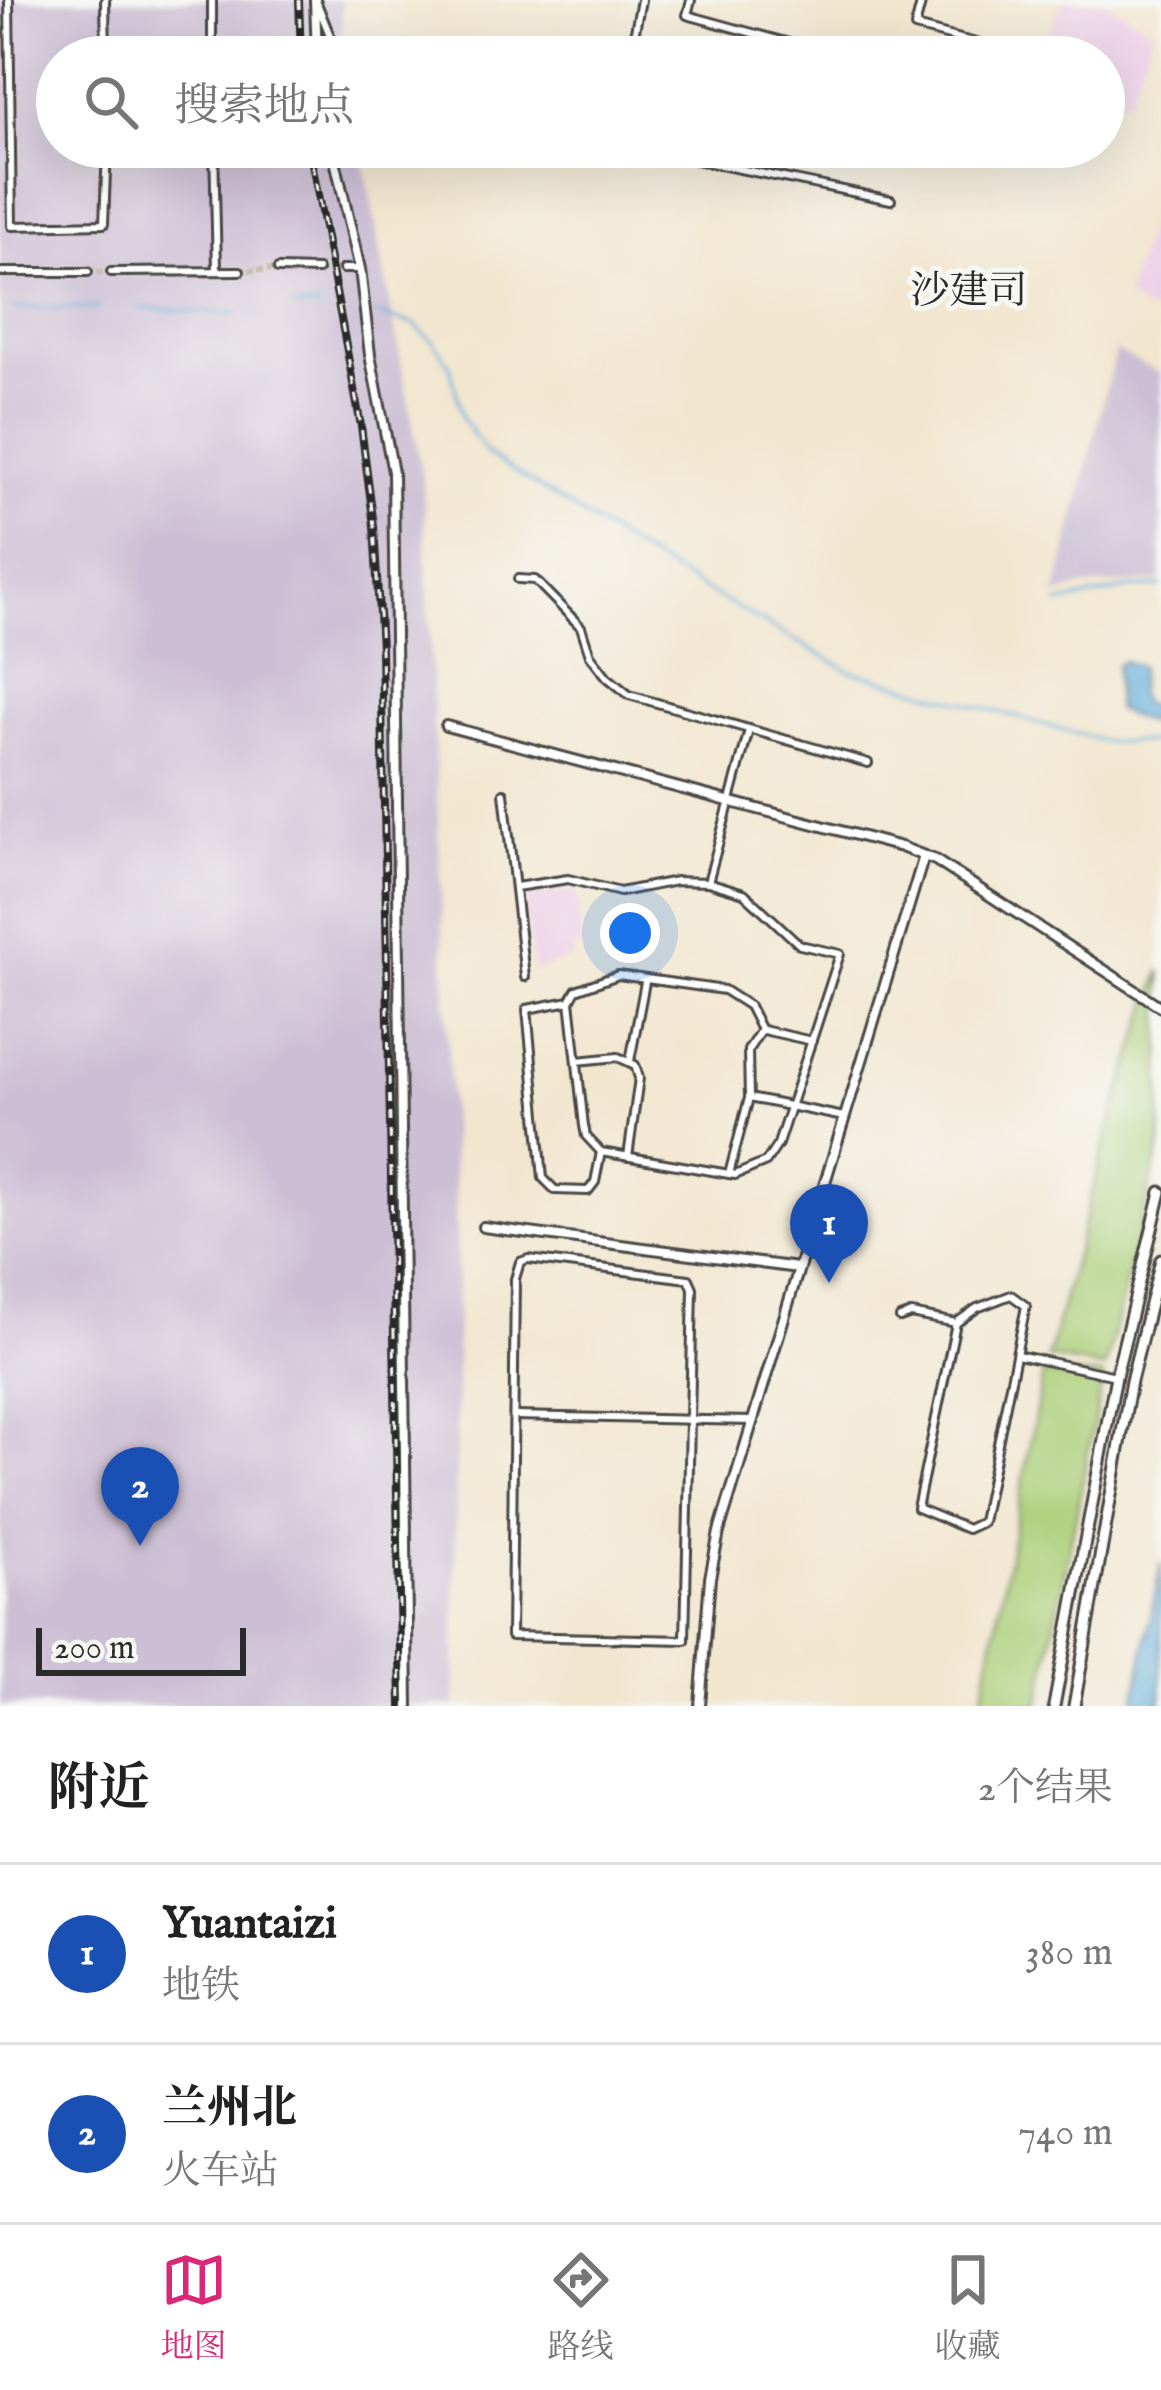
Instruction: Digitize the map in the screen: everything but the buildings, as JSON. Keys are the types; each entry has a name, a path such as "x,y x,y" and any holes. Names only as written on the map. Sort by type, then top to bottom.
{"main road":[{"path":"1054,1706 1116,1376 1161,1192"},
{"path":"1074,1706 1131,1381 1161,1260"}],"street":[{"path":"9,0 12,226 104,224 105,168"},
{"path":"105,0 106,36"},
{"path":"212,0 212,36"},
{"path":"315,0 316,36"},
{"path":"315,0 330,36"},
{"path":"634,36 641,0"},
{"path":"691,0 687,15 764,36"},
{"path":"922,0 915,27 949,36"},
{"path":"215,168 217,269"},
{"path":"337,168 361,269 370,355 393,472 408,1706"},
{"path":"735,168 891,200"},
{"path":"278,269 318,270"},
{"path":"343,269 361,269"},
{"path":"112,272 240,271"},
{"path":"2,272 88,272"},
{"path":"518,578 535,580 581,627 590,655 629,695 868,763"},
{"path":"446,725 924,856 1161,1007"},
{"path":"708,882 749,730"},
{"path":"504,793 525,977"},
{"path":"700,1706 710,1578 719,1532 924,856"},
{"path":"516,886 568,878 620,892 676,881 708,882 744,893 800,945 840,954 778,1144 766,1162 748,1172 730,1174 601,1152 586,1136 570,1001 576,990 618,975 724,990 749,1006 761,1030"},
{"path":"628,1157 639,1078 630,1060 645,982"},
{"path":"570,1001 527,1009 543,1178 555,1190 588,1191 595,1182 601,1152"},
{"path":"761,1030 812,1041"},
{"path":"730,1174 749,1098 748,1050 761,1030"},
{"path":"577,1061 630,1060"},
{"path":"749,1098 844,1118"},
{"path":"483,1227 798,1268"},
{"path":"528,1259 689,1279 693,1288 685,1640 511,1636 514,1416 515,1279 520,1262 528,1259"},
{"path":"1011,1295 1026,1306 1017,1355 982,1522 967,1528 917,1508 956,1323 977,1307 1011,1295"},
{"path":"900,1318 911,1314 956,1323"},
{"path":"1017,1355 1116,1376"},
{"path":"514,1416 752,1421"}],"shaded area":[{"path":"0,0 341,0 343,36 36,36 36,168 365,168 423,480 457,1251 455,1706 0,1706"},
{"path":"1063,0 1101,0 1154,30 1127,101 1125,36 1047,36"},
{"path":"1161,186 1161,318 1125,298"},
{"path":"1115,351 1161,373 1161,581 1085,586 1056,596"},
{"path":"576,890 582,946 573,948 573,958 533,971 524,896"}],"green space":[{"path":"1161,970 1161,1143 1105,1368 1048,1358 1108,1132"},
{"path":"1043,1374 1103,1376 1039,1706 981,1706"}],"water":[{"path":"1123,661 1140,667 1138,695 1144,704 1161,708 1161,728 1116,710 1116,665"},
{"path":"1161,1562 1161,1706 1134,1706"}],"waterway":[{"path":"295,307 318,308"},
{"path":"14,308 98,308"},
{"path":"140,308 237,314"},
{"path":"376,314 414,324 434,342 450,366 462,418 487,454 652,560 848,670 1107,742 1161,742"},
{"path":"1058,604 1161,586"}],"tunnel":[{"path":"240,271 278,269"},
{"path":"318,270 343,269"},
{"path":"88,272 111,272"}],"railway":[{"path":"299,0 300,36"},
{"path":"313,168 361,426 374,526 381,648 401,1706"}],"place":[{"name":"Yuantaizi","path":"829,1283"},
{"name":"兰州北","path":"140,1546"}],"district":[{"name":"沙建司","path":"969,289"}]}
